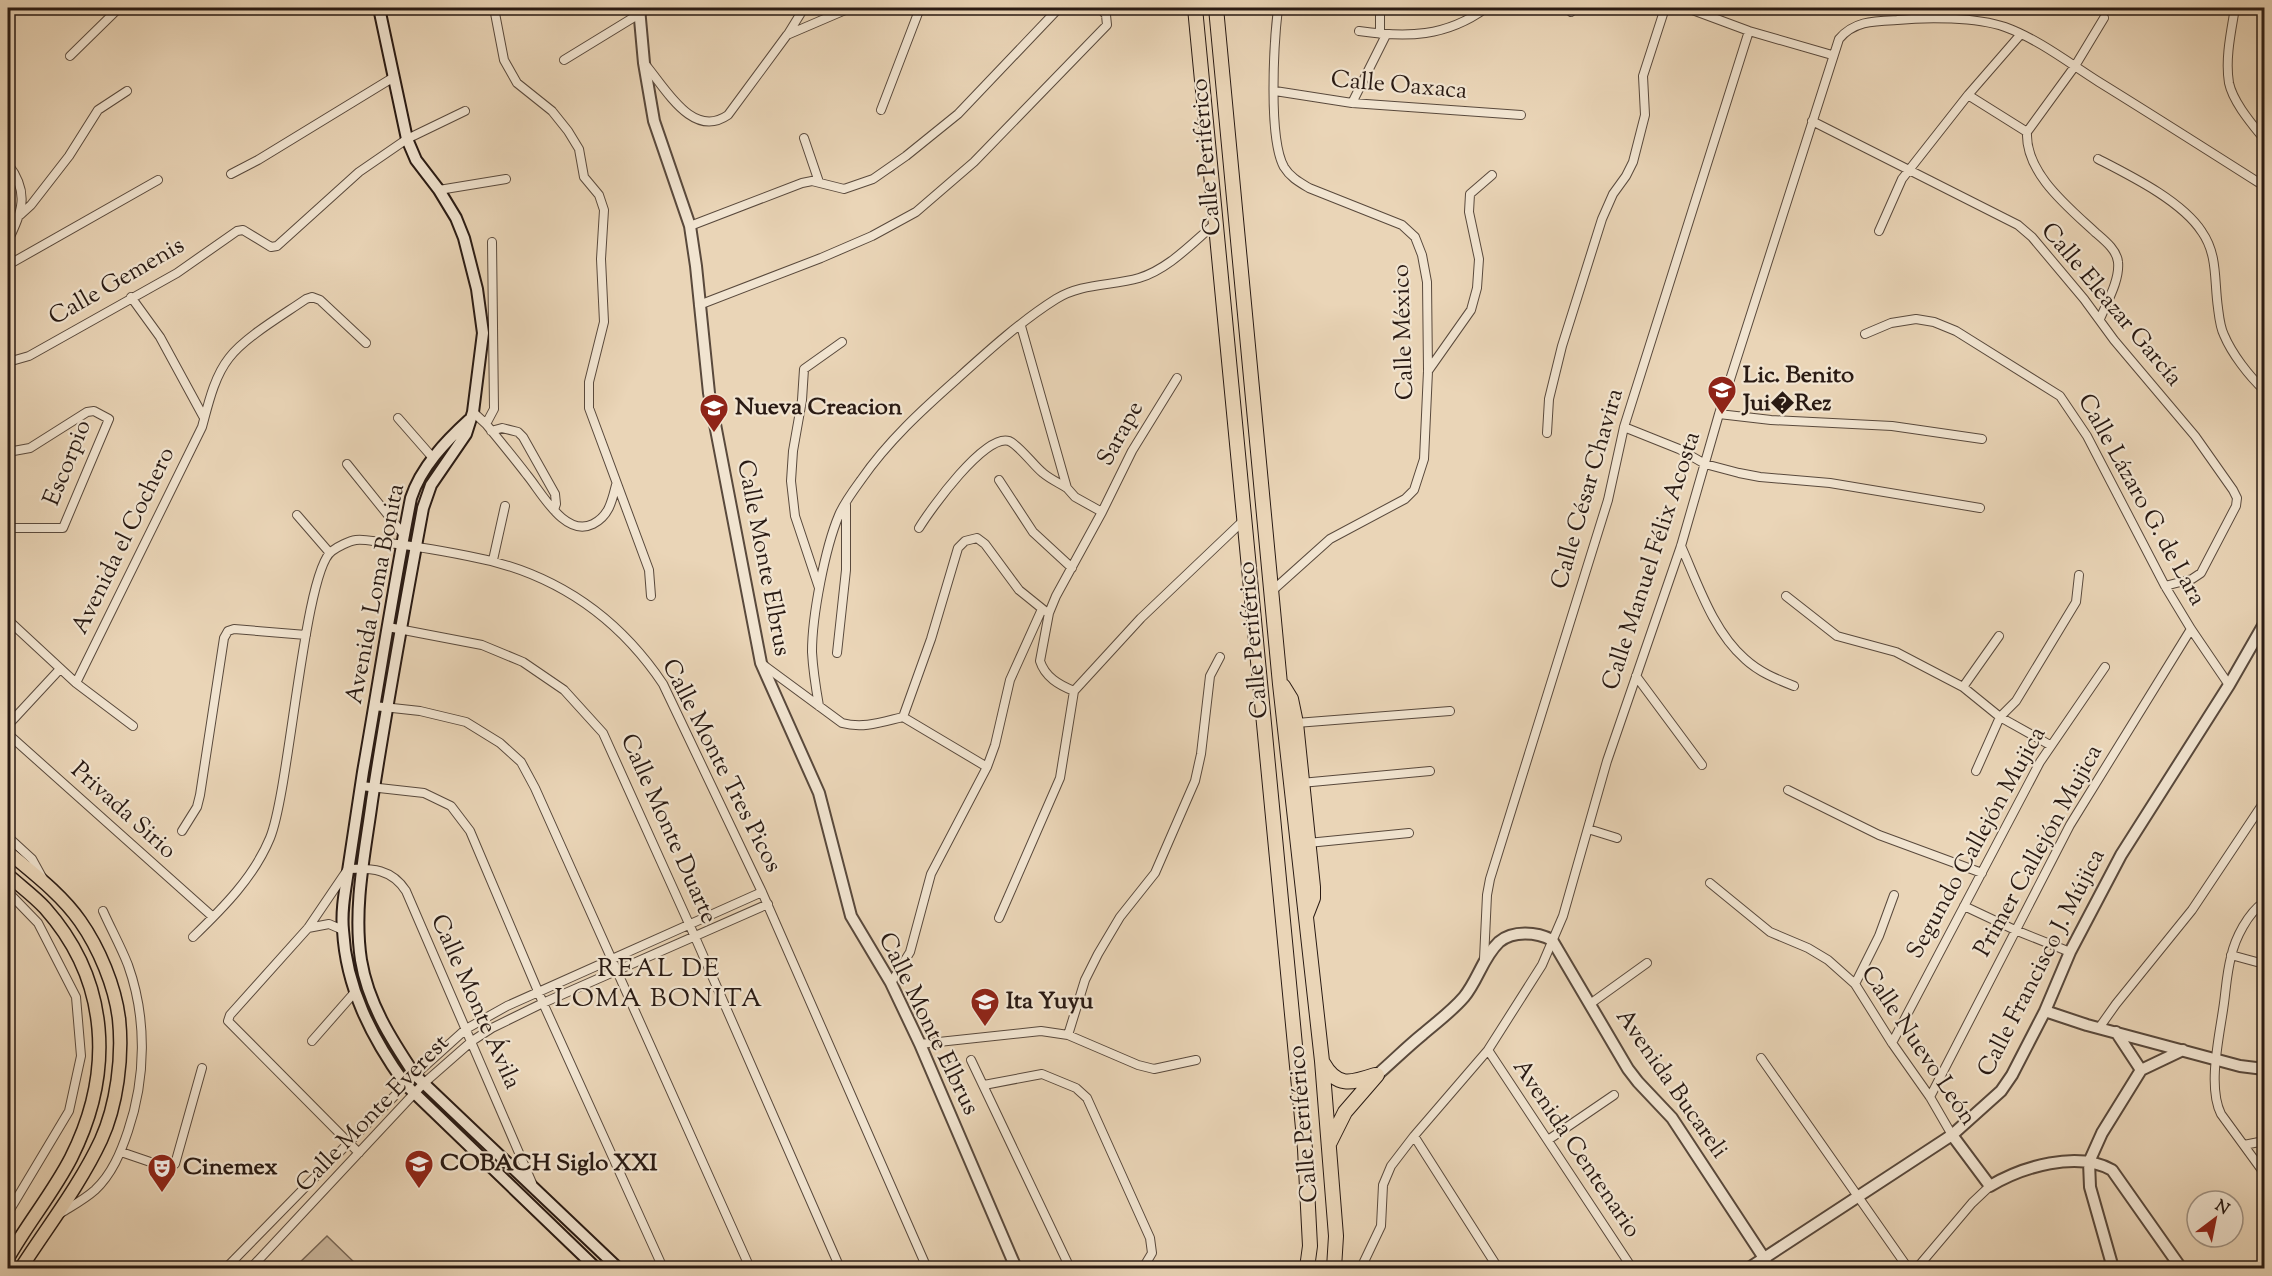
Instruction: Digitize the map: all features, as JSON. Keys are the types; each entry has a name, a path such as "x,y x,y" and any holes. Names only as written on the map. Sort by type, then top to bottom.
{"highway":[{"name":"Calle Periférico","path":"1195,8 1305,1149 1310,1236 1307,1269"},
{"name":"Calle Periférico","path":"1216,8 1280,684 1322,1061 1336,1236 1334,1269"},
{"path":"1280,684 1291,699 1296,723 1313,898 1305,918"},
{"path":"1322,1061 1331,1076 1344,1082 1377,1075"},
{"path":"1329,1146 1339,1120 1377,1075"}],"main road":[{"path":"8,852 45,883 80,921 94,943 112,989 119,1027 116,1084 102,1139 55,1218 21,1269"},
{"path":"8,875 44,908 63,932 81,963 99,1022 101,1058 96,1092 85,1128 75,1149 9,1253"}],"street":[{"path":"70,56 119,8"},
{"path":"379,8 407,140 416,160 439,190 456,218 464,238 482,311 483,333 471,416 488,428 554,510 575,526 591,525 606,513 616,484"},
{"path":"494,8 504,60 518,82 552,111 568,131 579,149 584,177 598,195 604,210 601,259 603,322 589,382 589,408 648,570 651,596"},
{"path":"644,63 686,113 696,120 708,123 719,122 729,115 804,8"},
{"path":"787,35 850,8"},
{"path":"881,110 920,8"},
{"path":"690,226 802,183 819,182 836,188 850,188 873,179 906,156 971,102 1059,8"},
{"path":"699,305 821,258 872,236 916,212 974,162 1107,25 1107,19 1100,8"},
{"name":"Calle México","path":"1272,591 1330,539 1405,499 1414,490 1424,459 1428,371 1427,282 1416,237 1402,225 1342,202 1295,180 1285,168 1277,149 1275,36 1278,8"},
{"path":"1352,104 1383,35 1380,8"},
{"path":"1359,31 1383,35 1434,33 1462,23 1486,8"},
{"path":"1547,433 1546,418 1549,399 1562,346 1598,230 1606,207 1633,162 1645,115 1643,76 1665,8"},
{"path":"1687,8 1749,31 1832,55"},
{"path":"1918,8 1922,18"},
{"path":"2235,8 2230,41 2229,84 2233,94 2265,139"},
{"path":"564,60 643,10"},
{"name":"Calle Monte Elbrus","path":"643,10 644,63 654,121 690,226 709,393 761,663 819,793 850,916 891,983 920,1044 1016,1269"},
{"name":"Calle Manuel Félix Acosta","path":"1361,1269 1381,1226 1383,1185 1386,1175 1414,1136 1488,1050 1542,964 1569,898 1606,761 1681,546 1719,414 1832,55 1845,31 1858,24 1922,18 2003,26 2075,66 2265,186"},
{"path":"2100,319 2117,274 2118,259 2111,247 2074,213 2042,177 2032,160 2027,132 2075,66 2104,18"},
{"name":"Calle César Chavira","path":"1484,961 1487,895 1490,879 1608,500 1624,427 1749,31"},
{"path":"1880,231 1897,188 1909,171 1968,94 2021,34"},
{"path":"231,174 394,77"},
{"path":"8,241 20,215 69,156 98,110 127,91"},
{"name":"Calle Oaxaca","path":"1275,91 1352,104 1521,115"},
{"path":"1968,94 2027,132"},
{"path":"407,140 465,111"},
{"name":"Calle Eleazar García","path":"1812,121 2018,225 2032,237 2100,319 2114,340 2195,436 2234,490 2237,498 2236,507 2201,573 2192,579 2165,586"},
{"path":"804,138 819,182"},
{"name":"Calle Gemenis","path":"8,362 29,356 177,273 237,231 243,230 271,247 277,246 359,172 407,140"},
{"path":"2098,159 2148,186 2190,216 2204,234 2214,259 2223,334 2255,382 2265,390"},
{"path":"8,164 22,189 20,215"},
{"path":"1428,371 1471,310 1477,288 1479,259 1469,212 1470,194 1492,175"},
{"path":"439,190 506,179"},
{"path":"8,265 158,180"},
{"path":"819,706 812,652 819,590 839,514 880,453 900,431 984,355 1056,299 1070,292 1137,279 1151,273 1163,267 1216,223"},
{"path":"488,428 494,409 492,242"},
{"path":"131,297 160,337 203,416"},
{"name":"Avenida el Cochero","path":"76,683 202,427 203,416 224,364 261,330 312,297 320,300 366,343"},
{"name":"Calle Lázaro G. de Lara","path":"1864,334 1891,323 1916,320 1935,322 1965,337 2060,396 2087,436 2165,586 2229,685"},
{"path":"1021,326 1066,488"},
{"path":"819,590 795,516 791,465 802,400 804,369 843,342"},
{"name":"Sarape","path":"1046,611 1072,568 1141,435 1177,378"},
{"name":"Escorpio","path":"8,452 30,448 87,412 94,411 110,419 63,528 8,528"},
{"path":"1719,414 1771,420 1892,426 1982,439"},
{"name":"Avenida Loma Bonita","path":"471,416 433,458 414,489 403,539 361,786 348,868 343,930 361,1012 375,1039 405,1084 596,1269"},
{"name":"Avenida Loma Bonita","path":"471,416 460,445 427,493 416,546 387,707 362,868 358,933 361,961 368,988 392,1040 423,1084 618,1269"},
{"path":"398,418 433,458"},
{"path":"1624,427 1679,449 1705,465 1760,477 1830,483 1980,508"},
{"path":"488,428 511,429 523,437 555,494 554,510"},
{"path":"919,528 960,473 990,447 1002,441 1012,442 1045,475 1066,488 1075,497 1102,512"},
{"path":"347,464 403,539"},
{"path":"999,480 1033,532 1072,568"},
{"path":"837,653 846,570 846,503"},
{"path":"493,560 505,506"},
{"path":"193,936 247,880 271,837 284,782 306,635 318,573 329,552 297,515"},
{"path":"999,918 1060,778 1074,691 1141,618 1244,520"},
{"path":"903,717 931,639 958,548 965,541 977,538 985,544 1019,590 1046,611"},
{"name":"Calle Monte Tres Picos","path":"329,552 356,540 403,539 416,546 493,560 555,584 583,601 608,619 649,662 663,684 768,904 927,1269"},
{"path":"1681,546 1717,625 1744,658 1766,674 1794,686"},
{"path":"1976,771 2000,717 2016,701 2076,602 2079,575"},
{"path":"1786,596 1837,636 1896,652 1963,687 2000,717 2050,745"},
{"path":"1046,611 1040,661 1043,668 1062,686 1074,691"},
{"path":"891,983 910,952 931,874 987,767 995,745 1010,680 1046,611"},
{"path":"8,620 76,683 133,726"},
{"name":"Calle Francisco J. Mújica","path":"1749,1269 1952,1135 2001,1091 2012,1075 2045,1011 2070,952 2121,855 2265,624"},
{"name":"Calle Monte Duarte","path":"388,627 482,645 504,653 545,675 578,703 603,733 840,1269"},
{"path":"182,831 191,818 200,795 224,638 234,629 306,635"},
{"name":"Primer Callejón Mujica","path":"1930,1097 2070,825 2191,629"},
{"path":"1963,687 1999,636"},
{"path":"1068,1035 1085,981 1098,954 1120,917 1155,873 1195,781 1201,754 1210,676 1220,657"},
{"path":"761,663 833,718 855,727 903,717 987,767"},
{"name":"Segundo Callejón Mujica","path":"1892,1043 2050,745 2105,667"},
{"path":"8,726 60,669"},
{"path":"1636,676 1702,765"},
{"path":"374,706 420,711 466,723 500,743 521,762 612,958 750,1269"},
{"path":"1296,723 1450,711"},
{"name":"Privada Sirio","path":"8,734 213,917"},
{"path":"1301,783 1430,771"},
{"path":"361,786 424,793 451,806 470,831 538,992 663,1269"},
{"path":"1788,790 1879,835 1982,873"},
{"path":"2099,1028 2192,910 2265,802"},
{"path":"1588,829 1617,838"},
{"path":"1308,843 1409,833"},
{"path":"8,837 32,859 45,883"},
{"path":"348,868 308,928 230,1015 228,1021 359,1153"},
{"name":"Calle Monte Ávila","path":"348,868 378,869 395,878 406,891 535,1190"},
{"name":"Calle Nuevo León","path":"1710,883 1770,932 1808,948 1828,960 1855,984 1930,1097 1952,1135 1990,1186"},
{"path":"8,892 38,923 76,997 81,1056 69,1112 8,1213"},
{"name":"Calle Monte Everest","path":"226,1269 415,1074 466,1029 507,1006 762,892"},
{"path":"1855,984 1879,936 1894,895"},
{"path":"2265,902 2242,928 2231,956 2215,1089 2217,1106 2265,1173"},
{"name":"Calle Monte Everest","path":"251,1269 423,1084 472,1041 492,1028 543,1003 768,904"},
{"path":"1964,906 2070,952"},
{"path":"55,1218 95,1189 114,1166 132,1117 141,1078 138,1004 128,965 103,911"},
{"path":"308,928 329,924 343,930"},
{"path":"1377,1075 1454,1009 1478,976 1484,961 1499,943 1520,933 1543,935 1552,940"},
{"name":"Avenida Bucareli","path":"1552,940 1617,1052 1638,1082 1672,1118 1771,1269"},
{"path":"2231,956 2265,964"},
{"path":"1590,1004 1647,963"},
{"path":"312,1041 355,992"},
{"path":"2045,1011 2240,1066 2265,1069"},
{"path":"920,1044 1041,1031 1068,1035 1138,1065 1155,1069 1196,1060"},
{"path":"2116,1032 2141,1070"},
{"name":"Avenida Centenario","path":"1488,1050 1632,1269"},
{"path":"2113,1269 2090,1187 2089,1162 2102,1133 2141,1070 2182,1050"},
{"path":"1761,1058 1908,1269"},
{"path":"971,1060 1070,1269"},
{"path":"121,1152 168,1168 176,1164 202,1068"},
{"path":"984,1084 1042,1074 1076,1088 1087,1098 1149,1238 1152,1253 1143,1269"},
{"path":"1548,1140 1614,1095"},
{"path":"1414,1136 1498,1269"},
{"path":"2244,1145 2265,1141"},
{"path":"1917,1269 1972,1203 1990,1186 2010,1174 2027,1168 2089,1162 2104,1166 2117,1175 2181,1269"}],"shaded area":[{"path":"327,1236 360,1268 294,1268"}],"place":[{"name":"Lic. Benito Jui�Rez","path":"1722,416"},
{"name":"Nueva Creacion","path":"714,434"},
{"name":"Ita Yuyu","path":"985,1028"},
{"name":"COBACH Siglo XXI","path":"419,1190"},
{"name":"Cinemex","path":"162,1194"}],"district":[{"name":"REAL DE LOMA BONITA","path":"659,984"}]}
